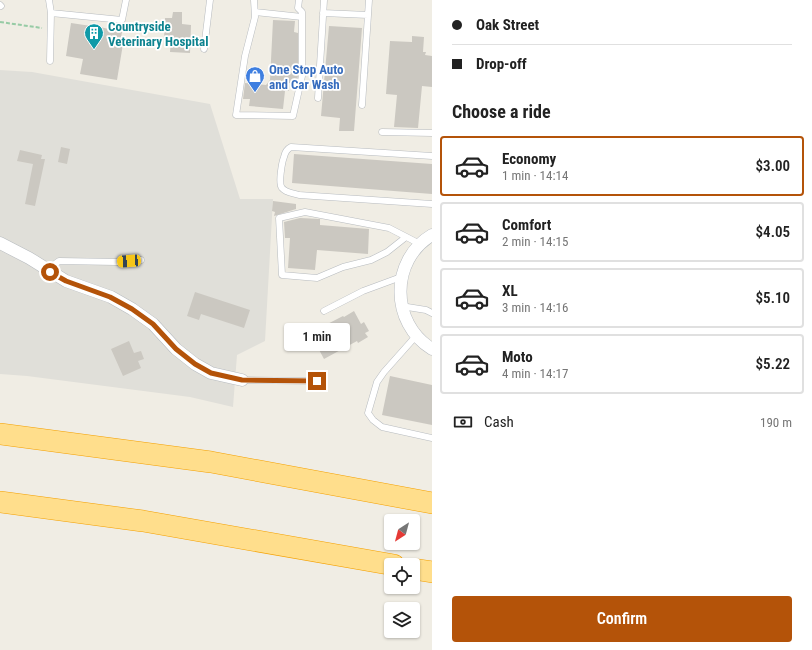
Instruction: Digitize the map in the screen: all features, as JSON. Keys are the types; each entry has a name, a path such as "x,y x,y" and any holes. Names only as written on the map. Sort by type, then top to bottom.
{"highway":[{"path":"0,434 210,462 432,503"},
{"path":"0,502 142,521 384,563"},
{"path":"420,569 432,572"}],"street":[{"path":"432,236 420,244 408,259 401,277 400,296 401,306 406,320 416,336 432,349"},
{"path":"0,243 66,281 110,297 132,309 153,324 176,349 195,364 211,373 242,380"}],"lane":[{"path":"49,0 51,13 50,61"},
{"path":"51,13 122,20 126,0"},
{"path":"204,49 210,0"},
{"path":"254,0 255,17 245,56 236,115 293,116 302,76 302,12 298,8 298,0"},
{"path":"318,98 324,0"},
{"path":"362,105 369,0"},
{"path":"255,12 302,17"},
{"path":"323,13 368,15"},
{"path":"382,132 432,133"},
{"path":"432,156 291,147 287,150 284,156 280,184 288,193 299,195 432,204"},
{"path":"406,236 387,252 371,260 343,267 317,278 282,275 279,218 305,212 389,228 406,236 420,244"},
{"path":"47,270 59,262 117,262 140,260"},
{"path":"324,311 363,291 401,277"},
{"path":"401,306 432,313"},
{"path":"416,336 377,382 368,413 373,420 382,427 432,438"},
{"path":"242,380 317,381"}],"path":[{"path":"0,22 51,29"}],"shaded area":[{"path":"0,70 32,72 210,104 240,199 273,199 265,341 237,355 233,407 190,397 27,376 0,374"}],"building":[{"path":"173,12 182,12 182,24 191,25 190,53 170,52 171,39 164,39 165,18 172,18"},
{"path":"273,20 295,21 294,32 298,33 298,76 296,84 289,83 289,91 285,91 283,109 249,106 250,99 243,99 245,83 266,85 270,80"},
{"name":"Countryside Veterinary Hospital","path":"71,23 91,25 122,32 120,43 123,44 117,80 80,74 83,59 66,56"},
{"path":"329,26 362,28 354,131 339,131 340,118 321,116"},
{"path":"412,36 424,37 423,52 426,52 425,55 432,56 432,87 422,86 418,128 394,127 397,95 386,94 390,41 412,42"},
{"path":"61,147 70,149 67,164 58,162"},
{"path":"20,150 42,155 41,159 45,159 35,206 25,204 33,164 17,161"},
{"path":"294,154 432,164 432,194 292,183"},
{"path":"273,201 296,204 296,209 274,216 275,212 272,211"},
{"path":"300,218 320,219 320,225 369,229 368,254 317,250 315,270 288,268 290,238 285,238 284,222"},
{"path":"195,292 250,310 244,328 201,314 199,320 187,316"},
{"path":"354,311 361,324 364,322 369,331 365,333 368,337 358,343 357,341 324,359 310,333"},
{"path":"129,341 134,353 141,351 144,359 138,361 141,368 123,376 111,349"},
{"path":"390,376 432,385 432,425 382,415"}],"place":[{"name":"Countryside Veterinary Hospital","path":"94,50"},
{"name":"One Stop Auto and Car Wash","path":"255,93"}],"route":[{"path":"50,272 66,281 110,297 132,309 153,324 176,349 195,364 211,373 242,380 317,381"}]}
